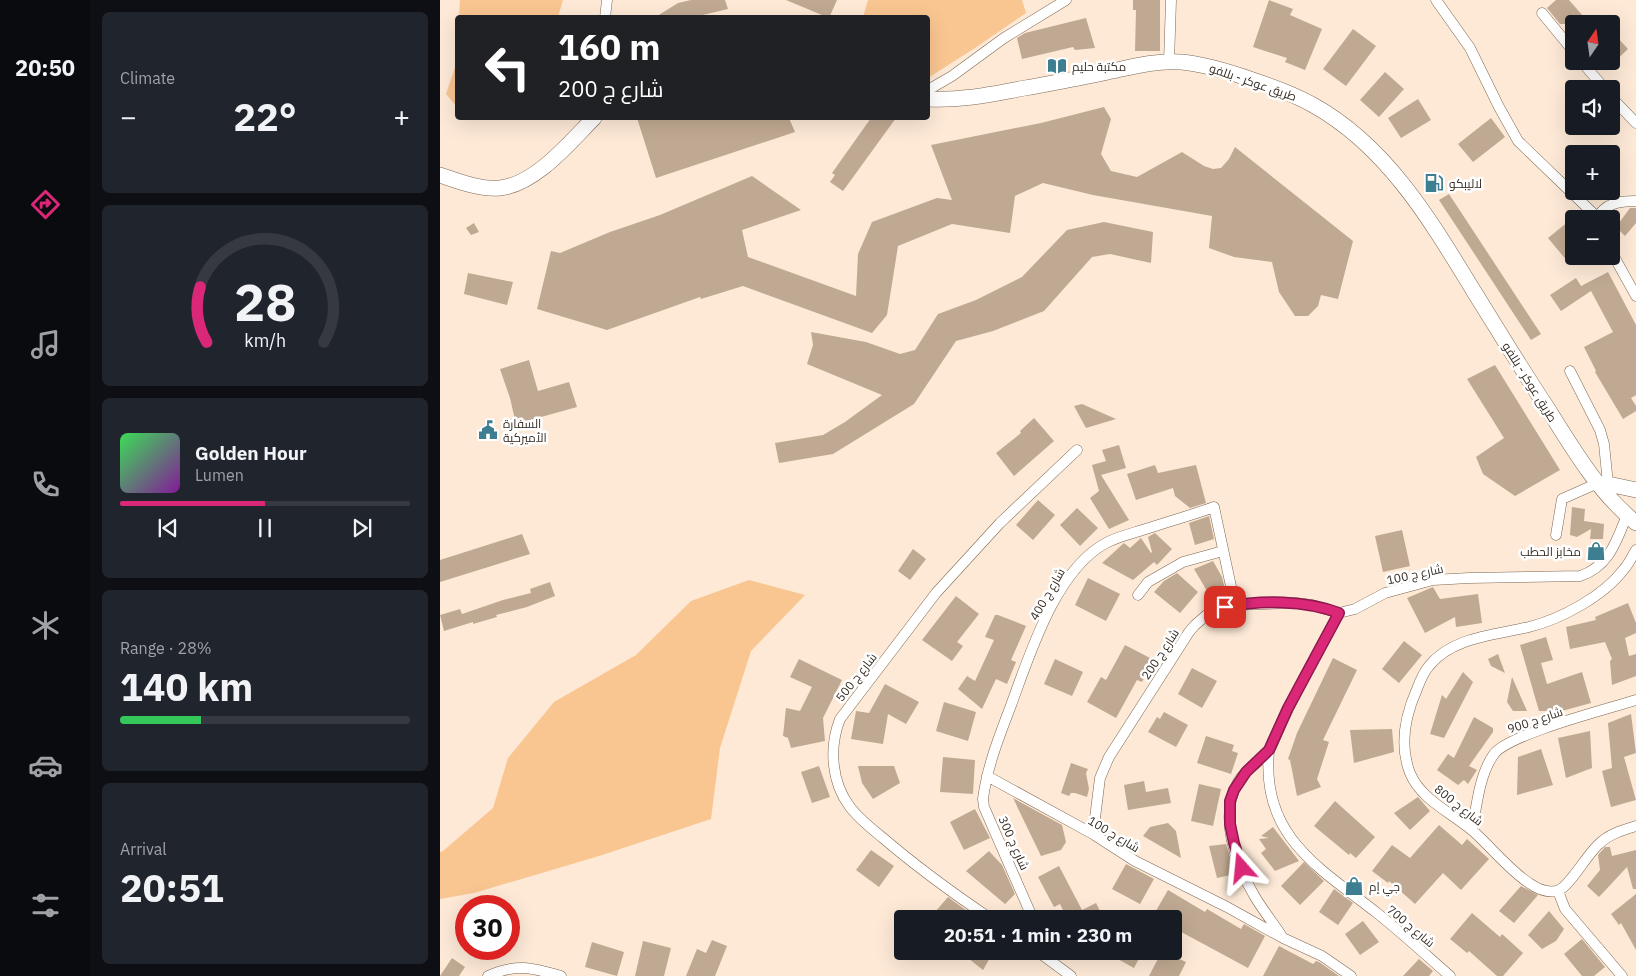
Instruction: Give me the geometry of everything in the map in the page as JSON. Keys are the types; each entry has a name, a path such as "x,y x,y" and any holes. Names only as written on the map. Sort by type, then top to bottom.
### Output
{"street":[{"path":"606,15 608,0"},
{"path":"930,89 952,76 1004,38 1066,0"},
{"path":"1169,62 1172,0"},
{"path":"1436,0 1470,48 1518,141 1589,210"},
{"path":"1542,13 1565,41"},
{"name":"طريق عوكر - بللفو","path":"930,100 982,96 1141,65 1169,62 1196,64 1214,68 1282,90 1314,105 1355,135 1404,184 1422,209 1567,439 1631,519"},
{"path":"1589,70 1597,80"},
{"path":"1620,106 1636,123"},
{"path":"440,175 486,187 499,188 511,186 544,167 584,124"},
{"path":"1603,210 1613,204 1636,201"},
{"path":"1619,265 1636,296"},
{"path":"1570,371 1600,430 1604,444 1603,483"},
{"name":"شارع ج 500","path":"979,910 896,850 862,821 849,806 836,774 833,759 834,740 840,719 936,593 1000,522 1078,450"},
{"path":"1556,535 1562,499 1603,483 1636,490"},
{"name":"شارع ج 400","path":"987,776 1045,618 1083,560 1105,544 1122,536 1214,507 1223,551"},
{"name":"شارع ج 100","path":"1339,613 1355,609 1385,593 1433,580 1580,576 1604,561 1631,519"},
{"name":"شارع ج 800","path":"1558,891 1542,890 1528,882 1472,830 1434,803 1422,791 1410,775 1403,745 1408,713 1422,676 1436,658 1447,649 1474,639 1532,626 1555,618 1582,605 1624,570 1636,550"},
{"path":"1138,595 1148,582 1183,562 1223,551 1235,605"},
{"name":"شارع ج 200","path":"1092,834 1100,778 1110,756 1195,625 1216,610 1235,605 1296,603 1327,608 1339,613"},
{"path":"1283,938 1245,878 1234,843 1229,814 1230,801 1239,780 1269,750 1288,708 1339,613"},
{"name":"شارع ج 900","path":"1472,830 1483,777 1493,755 1503,745 1539,730 1636,700"},
{"name":"شارع ج 700","path":"1269,750 1268,765 1273,805 1298,848 1308,859 1380,915 1450,976"},
{"name":"شارع ج 100","path":"987,776 1092,834 1135,861 1228,907 1283,938 1322,956 1351,976"},
{"name":"شارع ج 300","path":"987,776 983,799 984,807 1030,910"},
{"path":"1622,976 1565,909 1558,891 1566,886 1585,858 1599,843 1618,832 1636,826"},
{"path":"1051,960 1071,976"},
{"path":"488,976 507,969 533,967 561,976"}],"shaded area":[{"path":"460,0 563,0 559,15 459,15"},
{"path":"868,0 1022,0 1026,13 930,77 930,15 864,15"},
{"path":"455,67 455,105 446,94"},
{"path":"749,580 805,595 751,651 720,748 711,819 599,856 474,893 440,899 440,852 493,808 508,758 554,702 636,655 691,601"}],"building":[{"path":"691,0 725,0 728,9 703,15 659,15 678,3"},
{"path":"786,0 837,0 830,15 822,15"},
{"path":"1133,0 1160,0 1160,51 1135,51 1136,10 1133,10"},
{"path":"1269,0 1293,9 1290,15 1322,29 1305,70 1285,62 1287,58 1253,47"},
{"path":"1556,0 1569,0 1582,15 1565,15 1565,24 1560,24 1547,8"},
{"path":"1086,18 1095,48 1075,50 1073,47 1022,59 1017,38 1025,33"},
{"path":"1353,29 1376,46 1346,86 1323,69"},
{"path":"1620,40 1628,49 1620,57"},
{"path":"1385,72 1404,89 1379,117 1360,100"},
{"path":"1418,99 1431,120 1401,138 1388,118"},
{"path":"1104,107 1111,119 1101,154 1111,171 1137,177 1182,152 1204,166 1213,169 1221,168 1229,159 1235,147 1353,241 1338,299 1321,295 1318,306 1308,316 1295,316 1279,292 1272,262 1234,257 1209,248 1212,216 1093,195 1043,183 1015,196 1010,233 952,224 898,246 887,315 872,333 743,286 701,299 700,297 607,330 537,309 551,251 560,253 610,232 660,215 752,176 801,210 742,230 748,257 856,296 858,254 872,222 937,198 952,200 931,145 1041,123"},
{"path":"1491,118 1505,137 1473,162 1458,144"},
{"path":"638,120 790,120 795,132 656,178"},
{"path":"870,120 895,120 843,191 830,182 835,175 832,173"},
{"path":"1449,194 1541,334 1531,340 1439,200"},
{"path":"1630,208 1636,208 1636,223 1625,236 1620,231 1620,222"},
{"path":"1104,222 1153,232 1151,263 1110,254 1092,257 1044,311 993,331 956,341 914,404 833,454 779,463 775,443 823,435 845,422 882,395 807,364 813,345 811,332 866,342 900,354 915,350 938,314 976,300 1022,277 1067,230"},
{"path":"474,223 479,232 471,235 466,228"},
{"path":"1565,224 1565,258 1548,238"},
{"path":"1608,272 1636,325 1636,395 1631,398 1636,406 1636,411 1623,419 1595,372 1584,347 1613,332 1591,291 1561,311 1550,295 1576,278 1581,286"},
{"path":"468,273 513,282 507,305 464,294"},
{"path":"529,360 538,391 569,382 577,407 516,424 510,398 500,369"},
{"path":"1495,365 1560,470 1515,496 1483,474 1476,457 1504,438 1467,379"},
{"path":"1082,404 1116,419 1086,428 1074,406"},
{"path":"1034,418 1054,441 1014,476 996,453 1021,433 1020,431"},
{"path":"1119,445 1126,468 1101,475 1129,520 1109,529 1090,498 1099,491 1092,465 1106,461 1102,450"},
{"path":"1155,465 1158,473 1196,465 1206,503 1190,508 1175,496 1173,488 1136,500 1127,474"},
{"path":"1038,500 1055,515 1033,540 1016,525"},
{"path":"1572,507 1585,509 1584,521 1604,524 1603,539 1590,539 1591,529 1577,537 1570,535"},
{"path":"1077,508 1098,528 1080,546 1060,525"},
{"path":"1209,516 1214,539 1195,545 1189,523"},
{"path":"1402,530 1410,566 1383,572 1375,536"},
{"path":"1155,533 1172,549 1157,565 1154,562 1133,580 1102,563 1124,543 1130,548 1141,538 1151,553 1148,537"},
{"path":"522,534 530,554 440,582 440,560"},
{"path":"913,549 926,559 910,580 898,571"},
{"path":"1213,561 1222,577 1226,594 1213,601 1194,569"},
{"path":"1177,573 1198,592 1180,613 1154,592 1164,581"},
{"path":"1088,578 1120,594 1106,621 1075,605"},
{"path":"550,582 555,596 527,607 496,615 497,617 444,631 440,615 460,609 462,614 531,593 530,589"},
{"path":"1433,587 1440,599 1478,594 1482,623 1456,627 1455,617 1425,633 1407,598"},
{"path":"956,596 979,614 957,642 963,646 952,661 922,640"},
{"path":"1628,603 1636,623 1636,633 1625,638 1629,656 1636,654 1636,676 1612,685 1610,661 1612,659 1605,642 1570,649 1566,627 1596,620 1595,617"},
{"path":"995,615 1026,626 1011,660 1016,662 1007,684 996,679 982,709 958,689 967,676 975,681 994,640 985,637"},
{"path":"1546,637 1553,660 1541,663 1547,684 1582,672 1591,703 1562,711 1539,711 1520,645"},
{"path":"1404,641 1422,655 1399,683 1382,669"},
{"path":"1125,645 1154,660 1142,682 1137,680 1116,718 1087,702 1101,677 1106,680"},
{"path":"1498,654 1505,673 1491,666 1488,659"},
{"path":"1333,658 1357,670 1323,740 1329,742 1317,779 1321,787 1297,796 1290,760 1288,759 1297,733"},
{"path":"799,659 842,680 823,718 825,741 791,748 788,738 783,736 786,708 800,711 812,687 790,677"},
{"path":"1055,659 1083,672 1072,696 1044,684"},
{"path":"1192,668 1217,681 1202,708 1178,694"},
{"path":"1463,672 1473,682 1444,738 1430,734 1442,695 1446,699"},
{"path":"1512,677 1527,711 1513,711 1507,702"},
{"path":"885,684 919,702 906,724 888,714 883,744 851,739 856,711 869,713"},
{"path":"944,702 976,712 968,741 936,731"},
{"path":"1164,712 1188,725 1176,747 1148,732 1157,717 1160,719"},
{"path":"1631,714 1636,753 1624,757 1636,800 1611,807 1602,771 1612,768 1608,723"},
{"path":"1474,717 1493,728 1493,732 1469,766 1477,770 1468,784 1464,780 1458,785 1437,770 1448,754 1454,758"},
{"path":"1392,729 1394,752 1354,763 1350,730"},
{"path":"1590,731 1592,768 1566,778 1558,738"},
{"path":"1206,736 1234,745 1232,751 1238,753 1231,774 1197,763"},
{"path":"1541,749 1553,785 1517,795 1518,757"},
{"path":"943,757 975,760 973,794 940,792"},
{"path":"1071,763 1088,769 1086,773 1089,789 1087,797 1075,793 1071,793 1069,796 1061,793"},
{"path":"819,766 830,797 812,803 801,772"},
{"path":"858,766 894,766 900,783 873,799 862,783"},
{"path":"1144,781 1146,792 1168,788 1171,803 1128,810 1124,785"},
{"path":"1199,784 1221,789 1213,826 1191,821"},
{"path":"1418,797 1430,811 1410,830 1394,813"},
{"path":"1013,798 1062,825 1066,842 1061,850 1041,856"},
{"path":"1335,801 1375,837 1356,858 1350,853 1349,855 1314,826"},
{"path":"975,809 990,838 964,850 950,822"},
{"path":"1168,823 1176,831 1181,858 1143,836 1150,827"},
{"path":"1439,825 1462,845 1467,839 1489,859 1461,890 1443,873 1415,904 1389,881 1388,883 1372,871 1392,845 1410,858"},
{"path":"1273,827 1299,861 1275,871 1261,853 1266,849 1259,839 1269,838 1261,836"},
{"path":"1226,844 1235,874 1217,878 1209,846"},
{"path":"1605,847 1610,847 1612,856 1636,850 1636,889 1633,889 1627,867 1599,897 1587,886 1600,870 1598,855"},
{"path":"871,850 894,866 879,887 856,870"},
{"path":"989,851 1002,865 1015,894 1005,904 966,871"},
{"path":"1304,862 1324,881 1300,905 1281,886"},
{"path":"1126,864 1154,879 1140,904 1112,889"},
{"path":"1059,866 1082,910 1063,910 1060,904 1054,907 1038,877"},
{"path":"1521,886 1538,895 1514,923 1499,911"},
{"path":"1334,889 1353,903 1338,925 1319,912"},
{"path":"1168,890 1205,912 1207,909 1241,929 1244,924 1265,936 1248,968 1182,932 1182,910 1156,910"},
{"path":"1636,894 1636,950 1621,923 1619,925 1611,914"},
{"path":"948,897 966,910 937,910"},
{"path":"1096,903 1100,910 1082,910"},
{"path":"1549,911 1564,929 1556,941 1542,949 1528,935"},
{"path":"1472,913 1500,937 1502,934 1523,953 1503,976 1497,976 1469,951 1467,953 1450,939"},
{"path":"1363,921 1379,942 1360,955 1345,934"},
{"path":"1582,939 1605,967 1594,976 1582,976 1564,954"},
{"path":"712,940 727,946 715,976 686,976 697,949 706,953"},
{"path":"643,941 671,948 664,976 635,976"},
{"path":"592,942 624,952 617,976 585,967"},
{"path":"1279,946 1313,964 1316,961 1319,962 1339,976 1263,976"},
{"path":"452,958 465,967 459,976 440,976"},
{"path":"1419,959 1433,971 1429,976 1403,976"},
{"path":"970,960 989,960 983,970"},
{"path":"1119,960 1138,960 1134,968"},
{"path":"1157,960 1182,960 1186,962 1179,976 1149,976"}],"place":[{"name":"مكتبة حليم","path":"1057,66"},
{"name":"لاليبكو","path":"1434,183"},
{"name":"السفارة الأميركية","path":"488,430"},
{"name":"مخابز الحطب","path":"1596,551"},
{"name":"جي إم","path":"1354,886"}],"route":[{"path":"1225,607 1248,603 1296,603 1327,608 1339,613 1288,708 1269,750 1239,780 1234,790 1230,801 1230,824 1242,868"}]}
